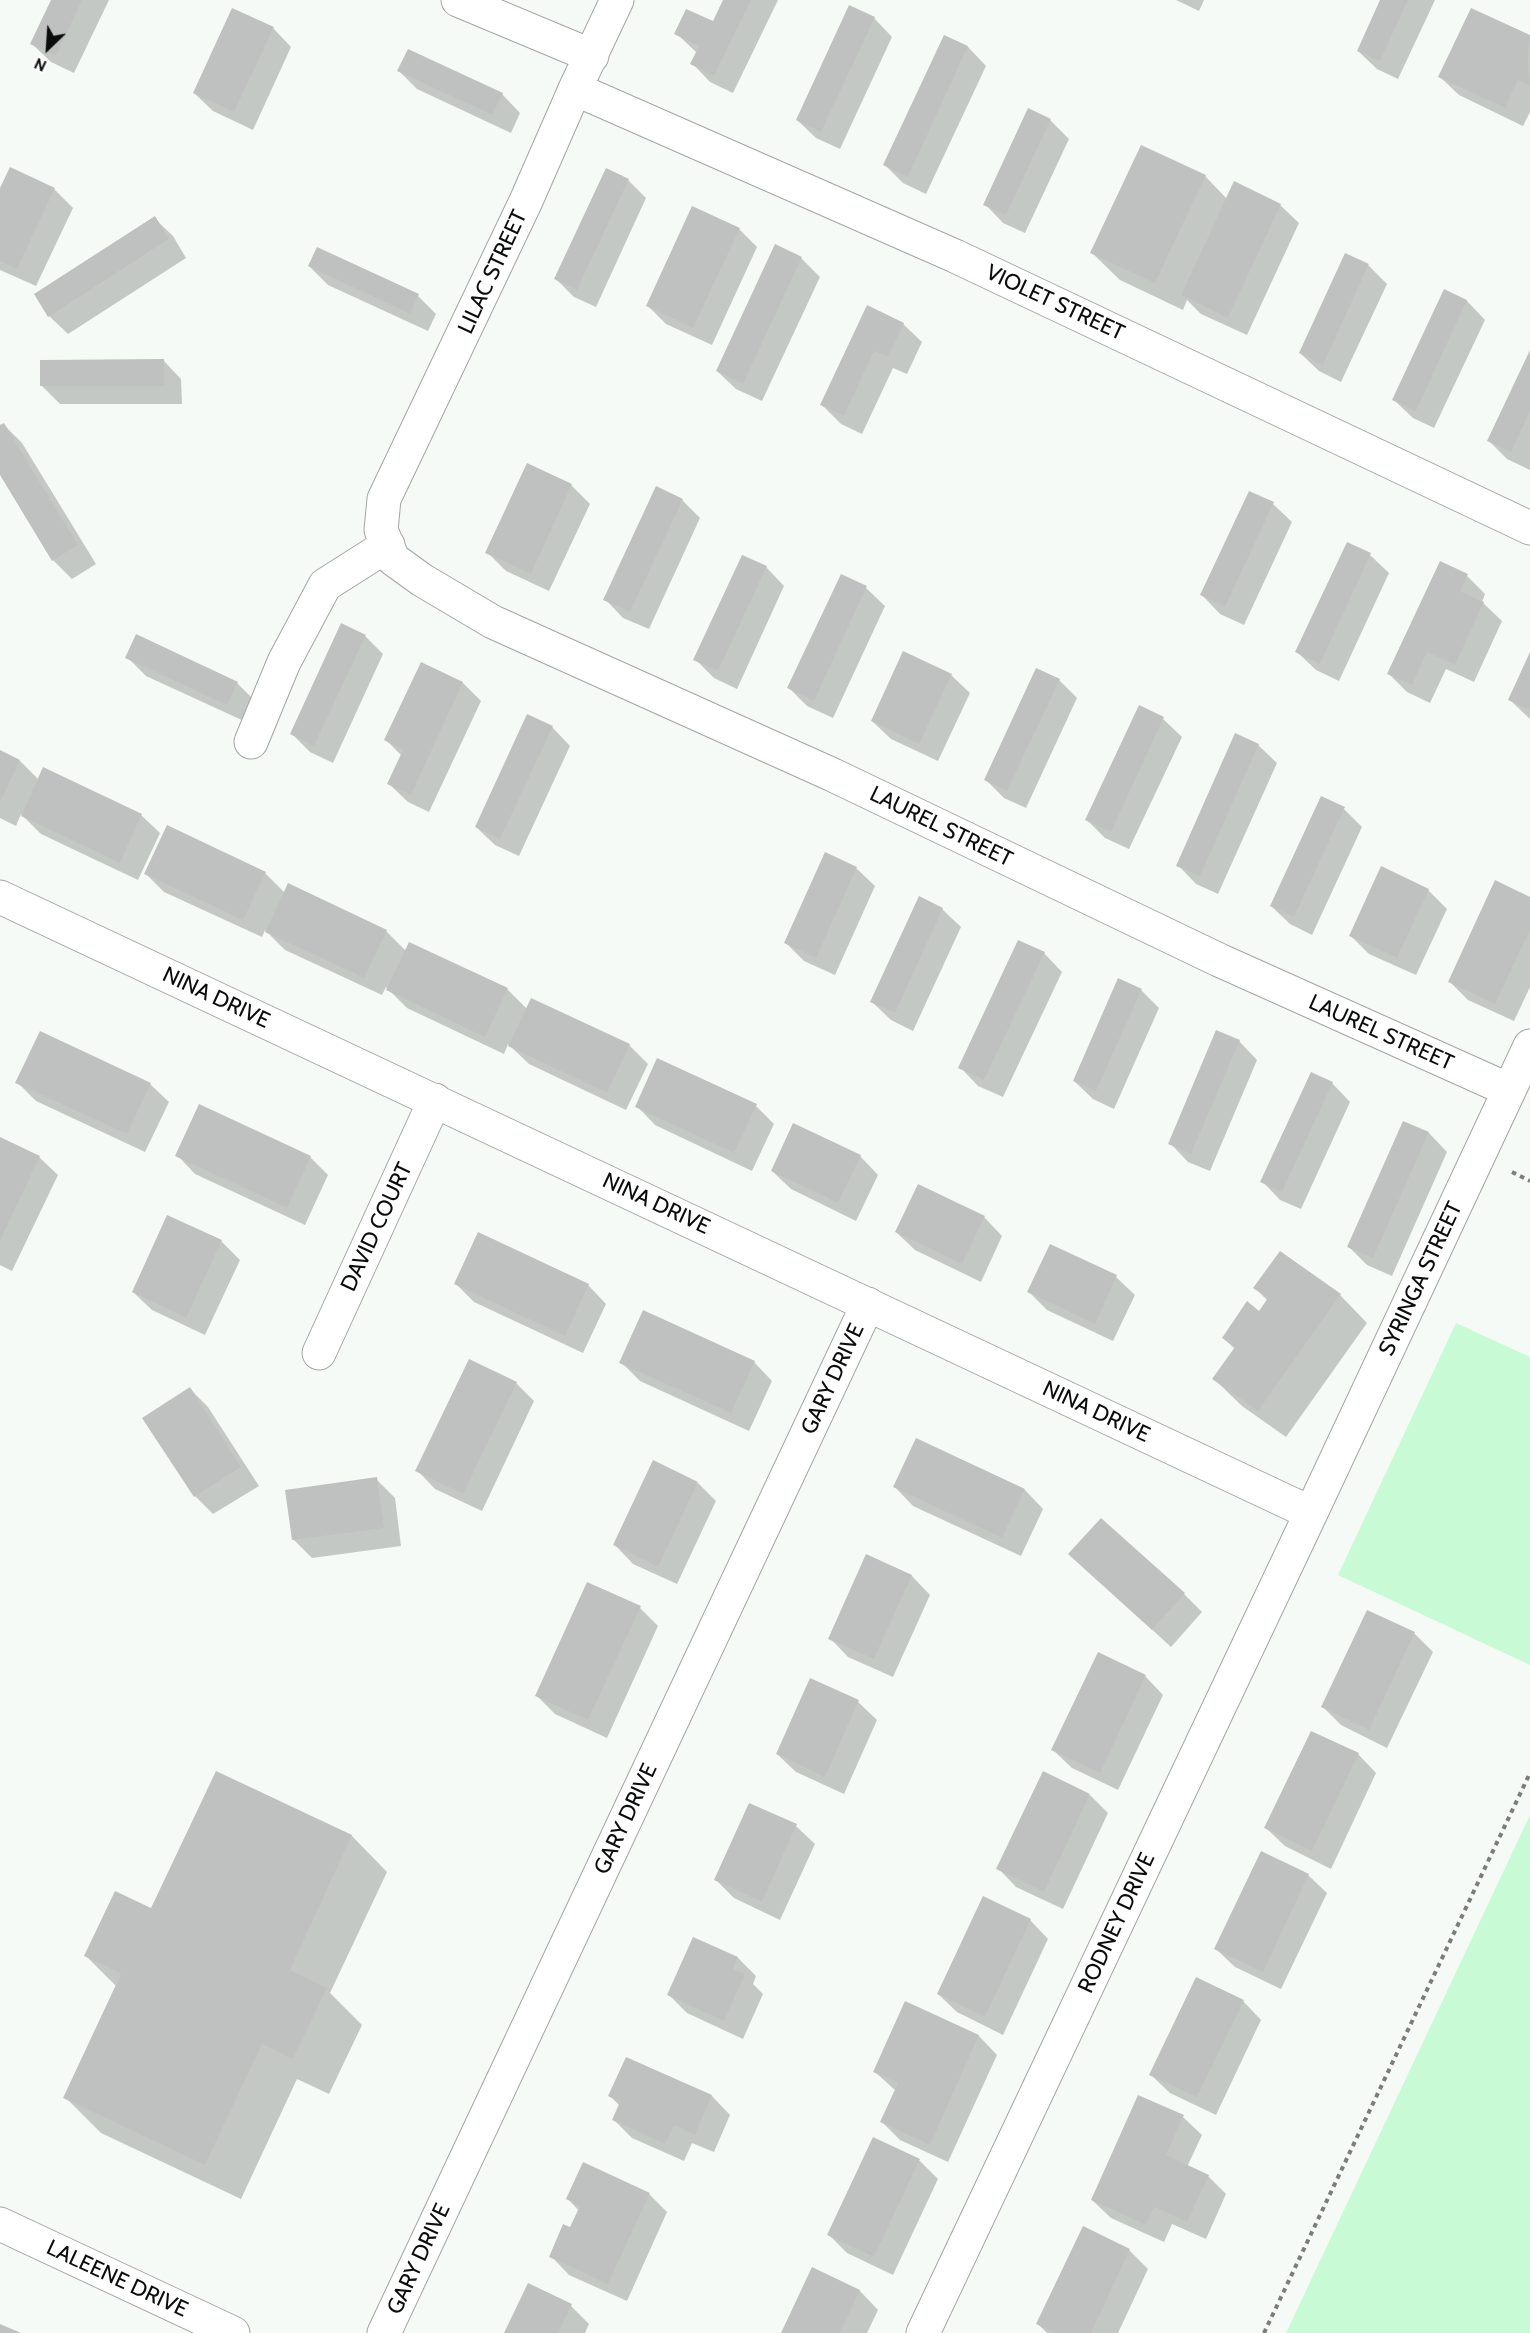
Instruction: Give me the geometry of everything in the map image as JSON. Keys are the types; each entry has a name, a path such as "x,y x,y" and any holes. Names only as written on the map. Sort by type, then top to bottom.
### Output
{"street":[{"path":"458,0 592,56"},
{"name":"LILAC STREET","path":"388,545 381,530 384,500 526,201 617,0"},
{"name":"VIOLET STREET","path":"575,89 955,256 1530,528"},
{"path":"251,742 284,662 326,585 388,545"},
{"name":"LAUREL STREET","path":"388,545 393,559 422,580 493,622 833,775 1219,960 1509,1090"},
{"name":"NINA DRIVE","path":"0,897 1311,1513"},
{"name":"SYRINGA STREET","path":"1311,1513 1530,1046"},
{"name":"DAVID COURT","path":"319,1353 435,1100"},
{"name":"GARY DRIVE","path":"384,2333 868,1304"},
{"name":"RODNEY DRIVE","path":"923,2333 1311,1513"},
{"name":"LALEENE DRIVE","path":"0,2224 233,2333"}],"path":[{"path":"1263,2333 1530,1773"}],"green space":[{"path":"1456,1323 1530,1357 1530,1665 1338,1575"},
{"path":"1530,1815 1530,2333 1286,2333"}],"building":[{"path":"51,0 82,0 56,56 30,44"},
{"path":"723,0 751,0 714,76 690,64 699,46 674,34 686,9 713,21"},
{"path":"1380,0 1408,0 1380,61 1357,51"},
{"path":"849,5 875,17 821,132 796,120"},
{"path":"232,8 274,27 234,112 193,93"},
{"path":"1471,8 1530,35 1528,59 1530,86 1518,80 1505,108 1438,77"},
{"path":"944,35 968,46 908,177 883,165"},
{"path":"408,49 503,93 492,115 397,71"},
{"path":"1028,108 1051,119 1006,215 983,205"},
{"path":"1141,145 1206,175 1155,283 1090,253"},
{"path":"10,167 55,188 17,269 0,261 0,188"},
{"path":"606,168 629,179 577,290 554,279"},
{"path":"1234,181 1281,204 1228,318 1181,295"},
{"path":"692,206 740,228 693,328 646,306"},
{"path":"155,216 169,239 48,317 34,294"},
{"path":"775,244 802,257 743,384 716,371"},
{"path":"317,247 419,294 410,314 308,266"},
{"path":"1345,253 1369,264 1323,365 1299,353"},
{"path":"1444,289 1467,300 1416,411 1392,400"},
{"path":"867,305 904,323 888,357 874,351 844,416 820,405"},
{"path":"1530,350 1530,411 1511,452 1487,441"},
{"path":"164,359 164,386 40,386 40,360"},
{"path":"4,423 78,545 52,561 0,475 0,425"},
{"path":"527,463 572,484 531,574 485,553"},
{"path":"656,486 683,499 630,612 603,600"},
{"path":"1249,491 1274,502 1225,607 1200,595"},
{"path":"1347,542 1371,553 1320,664 1295,652"},
{"path":"742,555 767,566 718,671 693,660"},
{"path":"1440,561 1468,574 1460,591 1484,602 1455,665 1427,652 1412,685 1387,674"},
{"path":"841,574 867,586 814,701 787,688"},
{"path":"341,623 366,635 314,746 290,734"},
{"path":"136,634 238,682 227,705 125,658"},
{"path":"903,651 952,674 919,744 871,721"},
{"path":"1530,652 1530,710 1508,700"},
{"path":"421,662 463,682 411,795 387,784 403,750 384,740"},
{"path":"1036,668 1060,679 1007,791 984,780"},
{"path":"1139,705 1164,717 1111,832 1085,820"},
{"path":"527,714 553,726 500,839 475,827"},
{"path":"1235,733 1259,744 1200,876 1176,866"},
{"path":"0,750 20,760 0,802"},
{"path":"43,767 142,814 120,863 21,816"},
{"path":"1321,796 1345,807 1294,917 1270,906"},
{"path":"167,825 266,872 243,920 144,874"},
{"path":"825,852 857,867 816,958 784,943"},
{"path":"1381,866 1429,889 1397,958 1349,936"},
{"path":"1495,880 1530,897 1530,930 1495,1004 1448,982"},
{"path":"288,883 387,930 364,978 265,932"},
{"path":"919,896 943,908 895,1013 870,1002"},
{"path":"1018,940 1045,952 984,1080 958,1068"},
{"path":"409,942 508,988 485,1037 386,990"},
{"path":"1118,978 1142,989 1096,1091 1073,1081"},
{"path":"531,998 630,1044 607,1093 508,1046"},
{"path":"1216,1030 1240,1040 1191,1154 1168,1144"},
{"path":"40,1031 151,1083 127,1134 15,1083"},
{"path":"657,1058 757,1104 734,1153 635,1107"},
{"path":"1311,1072 1333,1082 1282,1192 1260,1182"},
{"path":"199,1104 311,1156 287,1208 175,1156"},
{"path":"1403,1121 1429,1132 1373,1258 1347,1247"},
{"path":"793,1123 861,1155 838,1203 771,1171"},
{"path":"0,1137 40,1156 0,1241"},
{"path":"918,1184 985,1216 962,1264 895,1232"},
{"path":"167,1215 222,1240 186,1318 132,1292"},
{"path":"478,1232 589,1284 565,1336 454,1284"},
{"path":"1050,1244 1117,1275 1095,1324 1027,1292"},
{"path":"1280,1251 1341,1294 1258,1411 1212,1379 1235,1347 1222,1338 1247,1301 1259,1311 1268,1298 1253,1288"},
{"path":"643,1310 755,1361 731,1413 619,1363"},
{"path":"469,1359 517,1382 463,1494 415,1471"},
{"path":"190,1387 241,1467 194,1497 142,1418"},
{"path":"916,1438 1025,1489 1002,1538 893,1487"},
{"path":"653,1460 698,1482 658,1567 613,1545"},
{"path":"377,1477 384,1528 292,1540 285,1490"},
{"path":"1101,1518 1185,1593 1152,1630 1068,1554"},
{"path":"866,1554 912,1575 874,1659 828,1639"},
{"path":"587,1582 641,1606 588,1720 535,1696"},
{"path":"1367,1610 1415,1632 1369,1730 1321,1707"},
{"path":"1098,1652 1146,1675 1100,1773 1051,1750"},
{"path":"810,1678 859,1700 825,1777 776,1754"},
{"path":"1311,1731 1359,1753 1312,1851 1264,1828"},
{"path":"216,1771 352,1835 290,1970 327,1988 293,2059 262,2044 205,2165 63,2098 121,1974 84,1956 115,1891 151,1908"},
{"path":"1043,1771 1090,1794 1044,1892 996,1869"},
{"path":"749,1803 797,1824 762,1902 714,1880"},
{"path":"1261,1851 1309,1874 1263,1972 1214,1949"},
{"path":"983,1896 1031,1919 985,2017 937,1994"},
{"path":"693,1937 738,1957 733,1969 745,1974 724,2021 667,1995"},
{"path":"1196,1977 1244,2000 1197,2097 1149,2075"},
{"path":"905,2001 979,2035 930,2145 880,2122 898,2083 873,2072"},
{"path":"626,2057 712,2095 695,2135 674,2125 665,2144 612,2120 620,2102 608,2096"},
{"path":"1138,2095 1184,2115 1166,2155 1209,2175 1187,2222 1154,2207 1146,2225 1091,2200"},
{"path":"873,2137 920,2159 874,2257 827,2235"},
{"path":"583,2162 650,2193 608,2284 549,2257 563,2224 570,2227 580,2206 566,2199"},
{"path":"1083,2226 1130,2249 1091,2333 1054,2333 1036,2324"},
{"path":"812,2267 860,2290 840,2333 781,2333"},
{"path":"528,2283 572,2304 558,2333 504,2333"},
{"path":"0,2324 21,2333 0,2333"}]}
